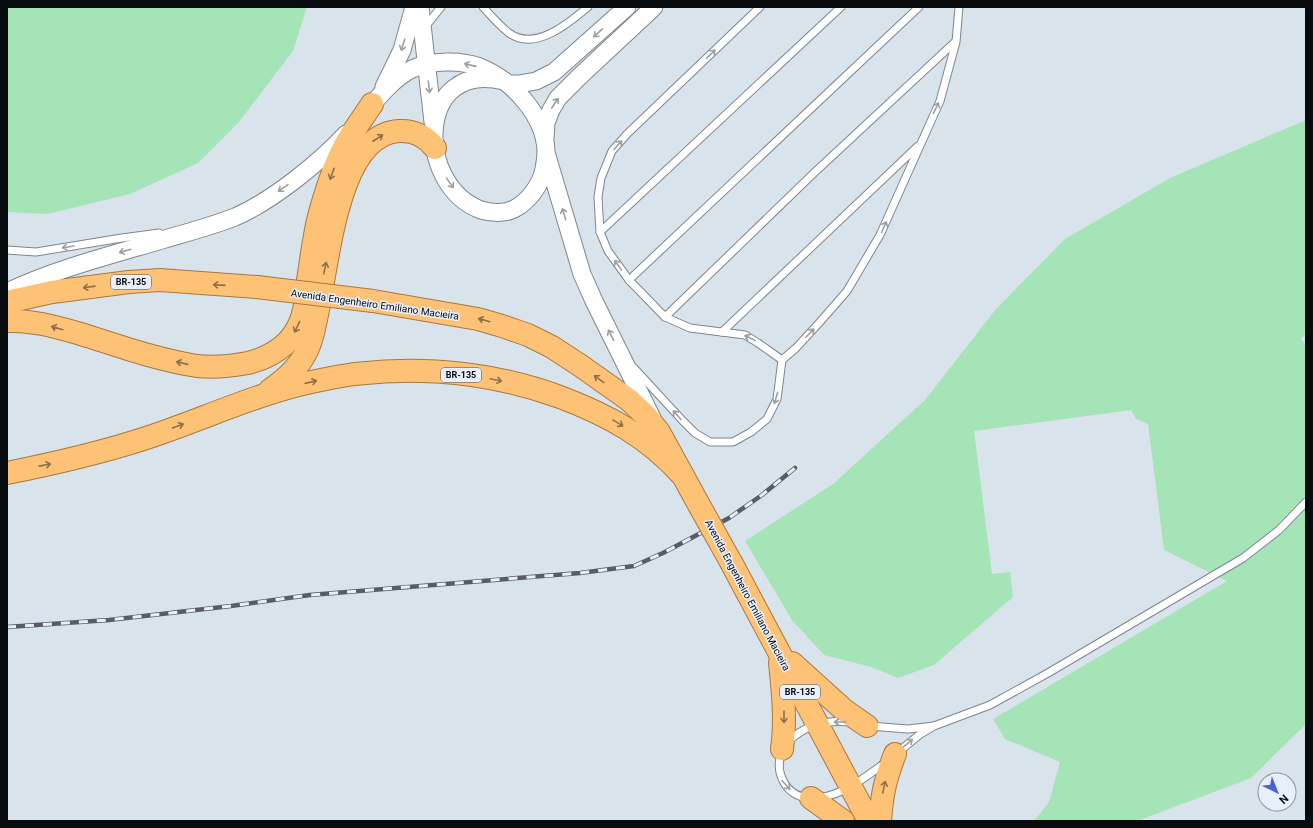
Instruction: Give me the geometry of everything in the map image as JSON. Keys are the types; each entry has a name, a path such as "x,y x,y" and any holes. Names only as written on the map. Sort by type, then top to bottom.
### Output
{"highway":[{"path":"7,321 23,321 52,326 161,358 205,367 218,368 239,365 270,356 287,342 299,325 304,311 316,232 326,190 344,146 372,104"},
{"path":"260,396 285,379 293,371 300,362 310,342 337,211 344,188 360,155 365,148 378,138 390,132 405,130 416,133 428,139 434,138"},
{"name":"Avenida Engenheiro Emiliano Macieira","path":"7,302 52,292 129,282 160,280 258,288 373,301 478,319 528,335 552,347 582,366 628,400 646,416 659,432 732,564 869,821"},
{"name":"Avenida Engenheiro Emiliano Macieira","path":"7,473 56,463 115,448 141,440 260,396 310,382 352,374 428,370 489,378 536,388 579,404 614,420 669,460 683,476"},
{"path":"778,650 844,710 867,726"},
{"path":"778,650 784,697 784,733 782,748"},
{"path":"880,821 886,778 895,754"},
{"path":"811,798 843,821"}],"street":[{"path":"372,104 385,86 396,64 402,50 414,7"},
{"path":"420,7 434,138 441,169 448,182 466,202 485,211 499,213 512,210 528,198 534,191 543,172 546,123 558,98 654,7"},
{"path":"434,138 440,107 452,90 460,84 479,78 491,78 506,83 519,84 536,81 554,72 627,7"},
{"path":"7,292 61,270 203,228 257,206 300,176 345,135 372,104 397,79 413,69 426,65 459,62 470,64 492,73 506,83 533,111 538,122 582,274 659,432"}],"lane":[{"path":"423,29 440,7"},
{"path":"483,7 510,34 521,39 535,39 560,28 588,7"},
{"path":"760,7 612,151 602,178 598,197 600,232 608,251 629,280 665,317 690,328 744,336 758,343 782,360"},
{"path":"600,232 841,7"},
{"path":"629,280 918,7"},
{"path":"622,355 694,433 710,442 733,442 751,432 767,419 777,399 782,360 796,348 847,291 880,235 940,101 956,42 959,7"},
{"path":"665,317 821,167 956,42"},
{"path":"722,332 921,144"},
{"path":"7,250 36,252 122,238 203,228"},
{"path":"934,726 908,729 867,726 841,721 807,728 796,734 782,748 779,759 781,779 796,794 804,798 827,797 851,787 895,754 909,741 934,726 990,705 1048,673 1242,558 1279,530 1306,502"}],"green space":[{"path":"7,7 307,7 293,51 238,123 198,163 130,194 47,214 7,212"},
{"path":"1306,120 1306,333 1301,339 1306,344 1306,724 1251,778 1137,821 1034,821 1049,802 1060,762 1005,739 993,719 1227,581 1164,550 1148,424 1136,419 1131,410 974,431 992,574 1010,572 1013,597 934,665 898,678 871,667 824,655 792,620 745,541 833,484 925,400 996,309 1065,239 1170,178"}],"railway":[{"path":"7,627 109,620 310,595 580,573 634,566 663,553 729,518 762,495 795,468"}]}
